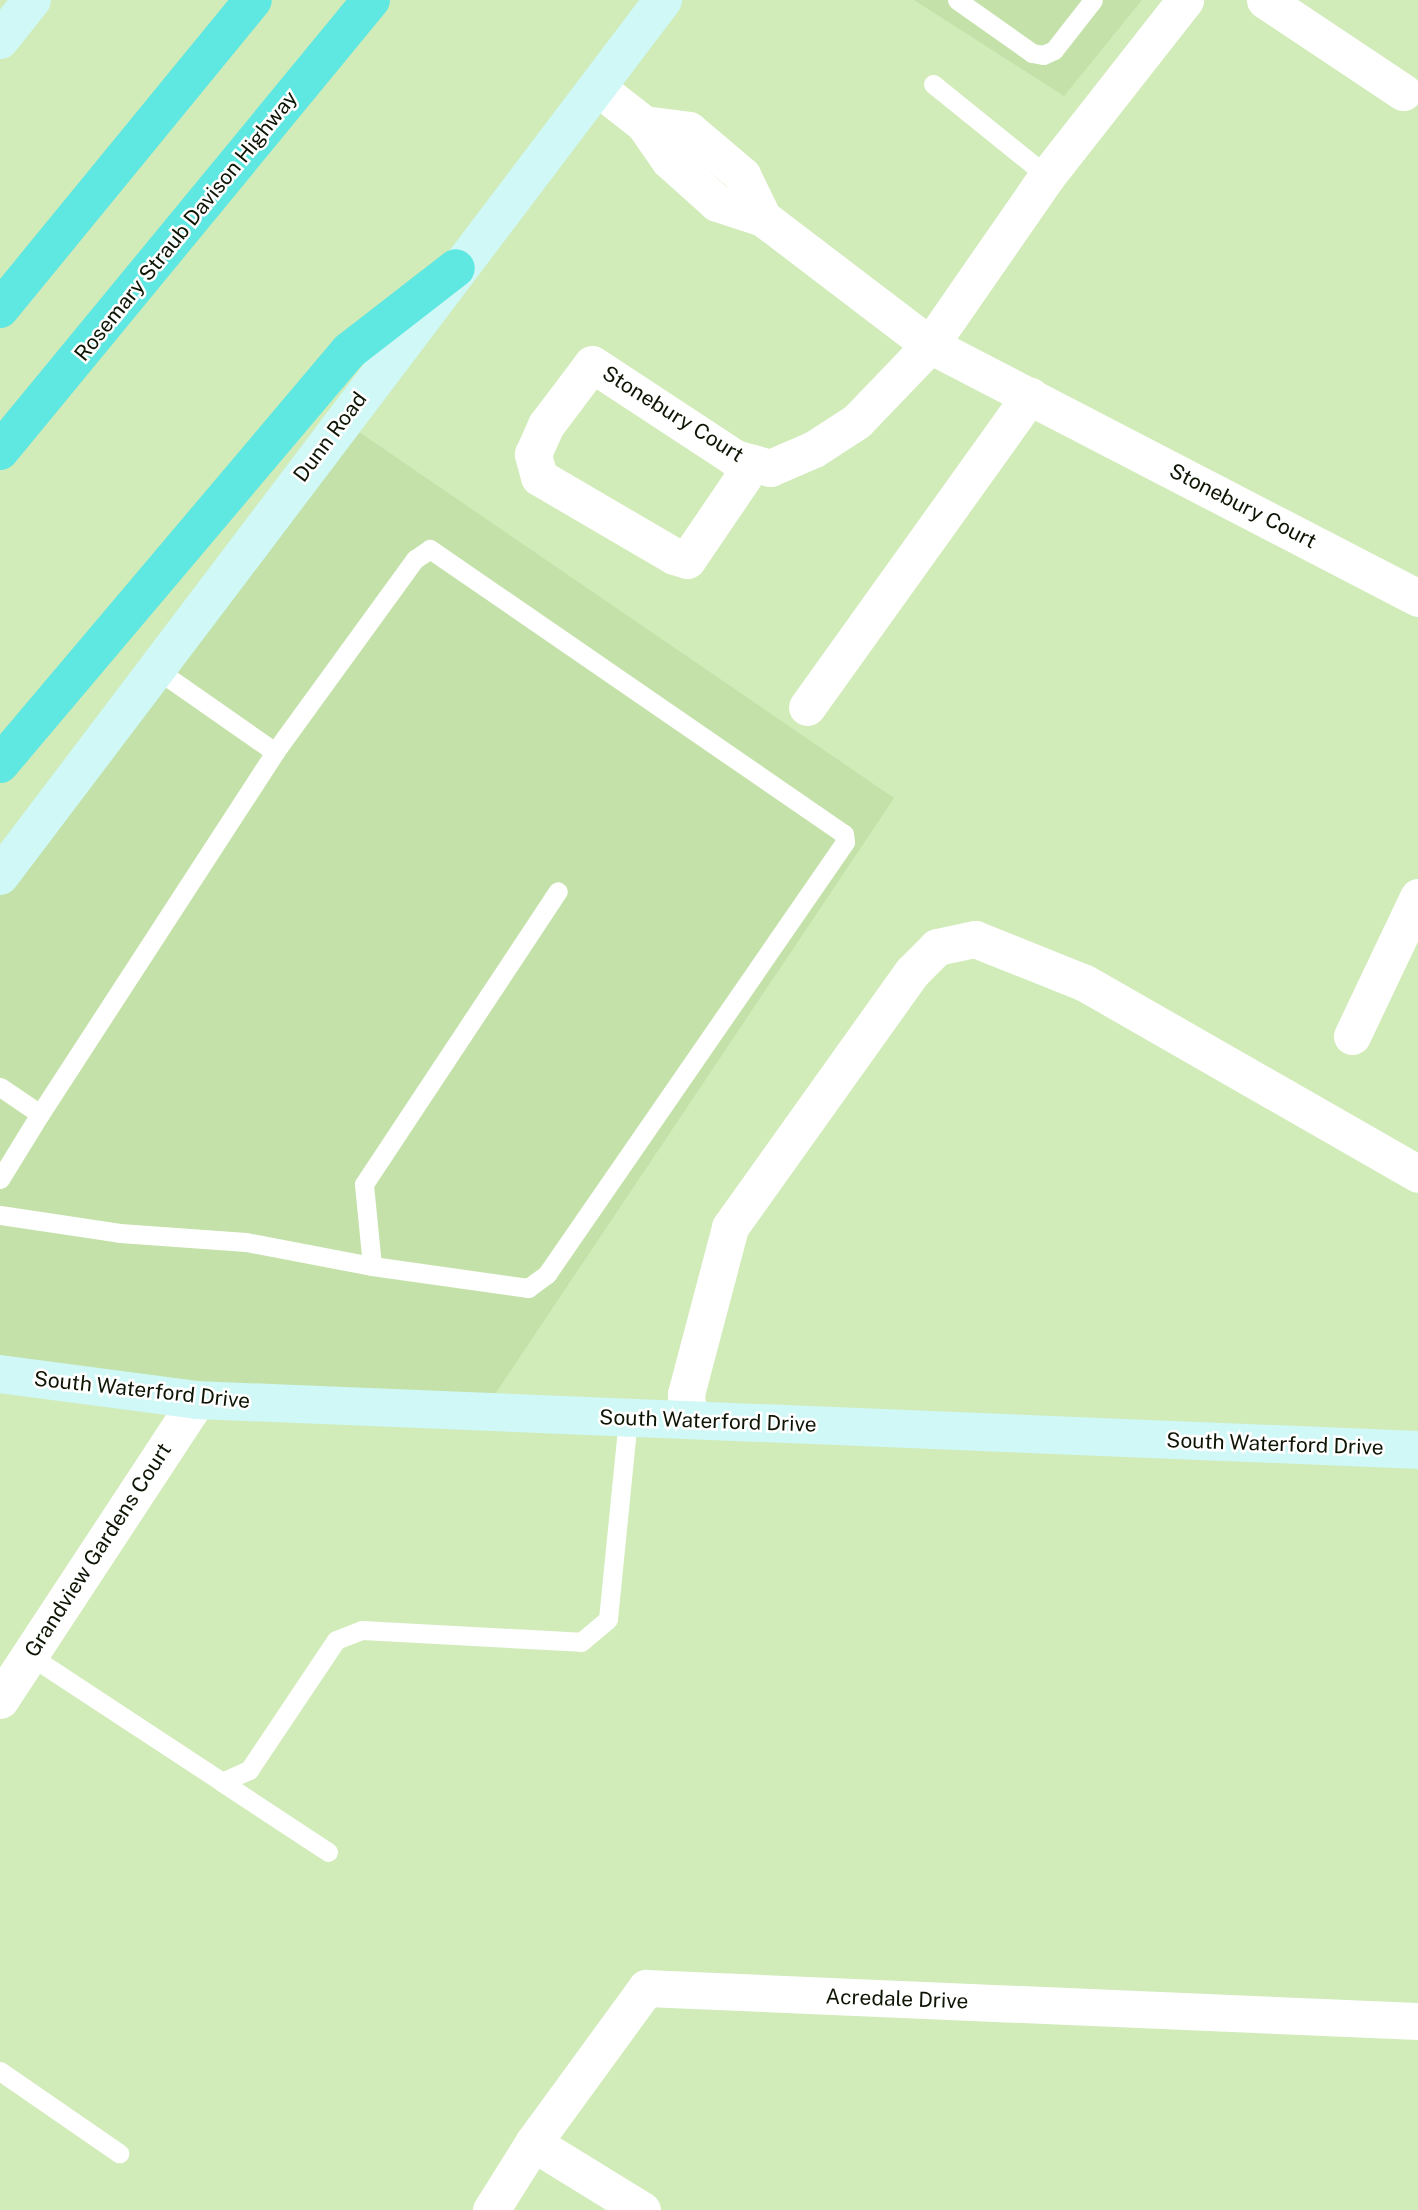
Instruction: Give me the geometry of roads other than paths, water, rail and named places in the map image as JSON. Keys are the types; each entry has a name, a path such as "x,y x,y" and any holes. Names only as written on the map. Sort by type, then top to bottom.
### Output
{"highway":[{"path":"0,309 253,0"},
{"name":"Rosemary Straub Davison Highway","path":"0,451 371,0"},
{"path":"0,764 349,352 456,268"}],"street":[{"path":"0,40 32,0"},
{"name":"Dunn Road","path":"0,876 456,268 598,88 663,0"},
{"name":"Stonebury Court","path":"753,463 700,547 687,559 674,556 539,477 533,454 546,425 592,364 735,457 770,468 814,449 858,421 930,345 1047,176 1185,0"},
{"path":"1265,0 1403,92"},
{"name":"Stonebury Court","path":"598,88 644,124 669,160 718,203 764,218 930,345 1418,598"},
{"path":"807,706 1030,396"},
{"path":"1352,1036 1418,897"},
{"path":"689,1420 686,1394 730,1227 912,972 937,947 975,940 1086,983 1418,1174"},
{"name":"South Waterford Drive","path":"0,1374 197,1400 1418,1450"},
{"name":"Grandview Gardens Court","path":"0,1700 197,1400"},
{"name":"Acredale Drive","path":"491,2210 533,2143 646,1988 1418,2021"},
{"path":"533,2143 642,2210"}],"lane":[{"path":"957,0 1032,53 1043,55 1054,50 1093,0"},
{"path":"933,84 1047,176"},
{"path":"0,1179 275,752 415,559 430,549 844,834 845,842 543,1279 528,1288 372,1266 246,1242 120,1233 0,1215"},
{"path":"156,669 275,752"},
{"path":"372,1266 364,1184 558,891"},
{"path":"0,1087 40,1114"},
{"path":"222,1782 250,1770 336,1640 362,1630 581,1642 608,1619 628,1418"},
{"path":"29,1655 328,1852"},
{"path":"0,2071 119,2153"}]}
